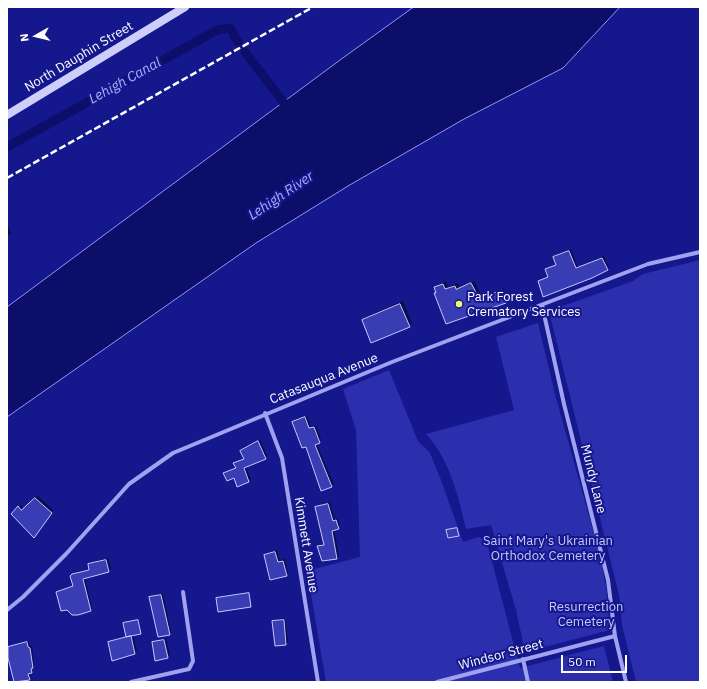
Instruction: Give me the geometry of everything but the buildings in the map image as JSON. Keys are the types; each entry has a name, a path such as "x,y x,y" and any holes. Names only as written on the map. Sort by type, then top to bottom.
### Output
{"street":[{"name":"North Dauphin Street","path":"7,115 185,7"},
{"name":"Catasauqua Avenue","path":"7,610 44,575 129,484 141,474 173,453 265,413 392,362 648,264 700,252"},
{"name":"Mundy Lane","path":"542,305 562,397 608,580 616,636 626,682"},
{"name":"Kimmett Avenue","path":"265,413 282,458 318,682"},
{"path":"132,682 189,669 193,660 183,592"},
{"name":"Windsor Street","path":"438,682 616,636"},
{"path":"523,660 528,682"}],"green space":[{"path":"700,260 700,682 636,682 622,625 619,595 549,311 633,281 643,274"},
{"path":"538,323 556,398 600,555 606,587 610,630 525,652 516,610 491,525 466,529 456,491 447,467 434,444 426,434 514,410 496,337"},
{"path":"389,370 418,441 430,453 463,542 478,537 486,539 520,668 604,646 613,682 326,682 307,571 360,557 356,430 343,389"}],"water":[{"name":"Lehigh River","path":"414,7 620,7 563,68 464,119 348,186 256,243 7,417 7,307 340,60"}],"waterway":[{"name":"Lehigh Canal","path":"7,147 217,30 230,28 238,42"},
{"name":"Lehigh Canal","path":"245,52 290,111"}],"railway":[{"path":"7,178 313,7"}],"place":[{"name":"Park Forest Crematory Services","path":"459,304"}],"park label":[{"name":"Saint Mary's Ukrainian Orthodox Cemetery","path":"548,548"},
{"name":"Resurrection Cemetery","path":"586,614"}]}
